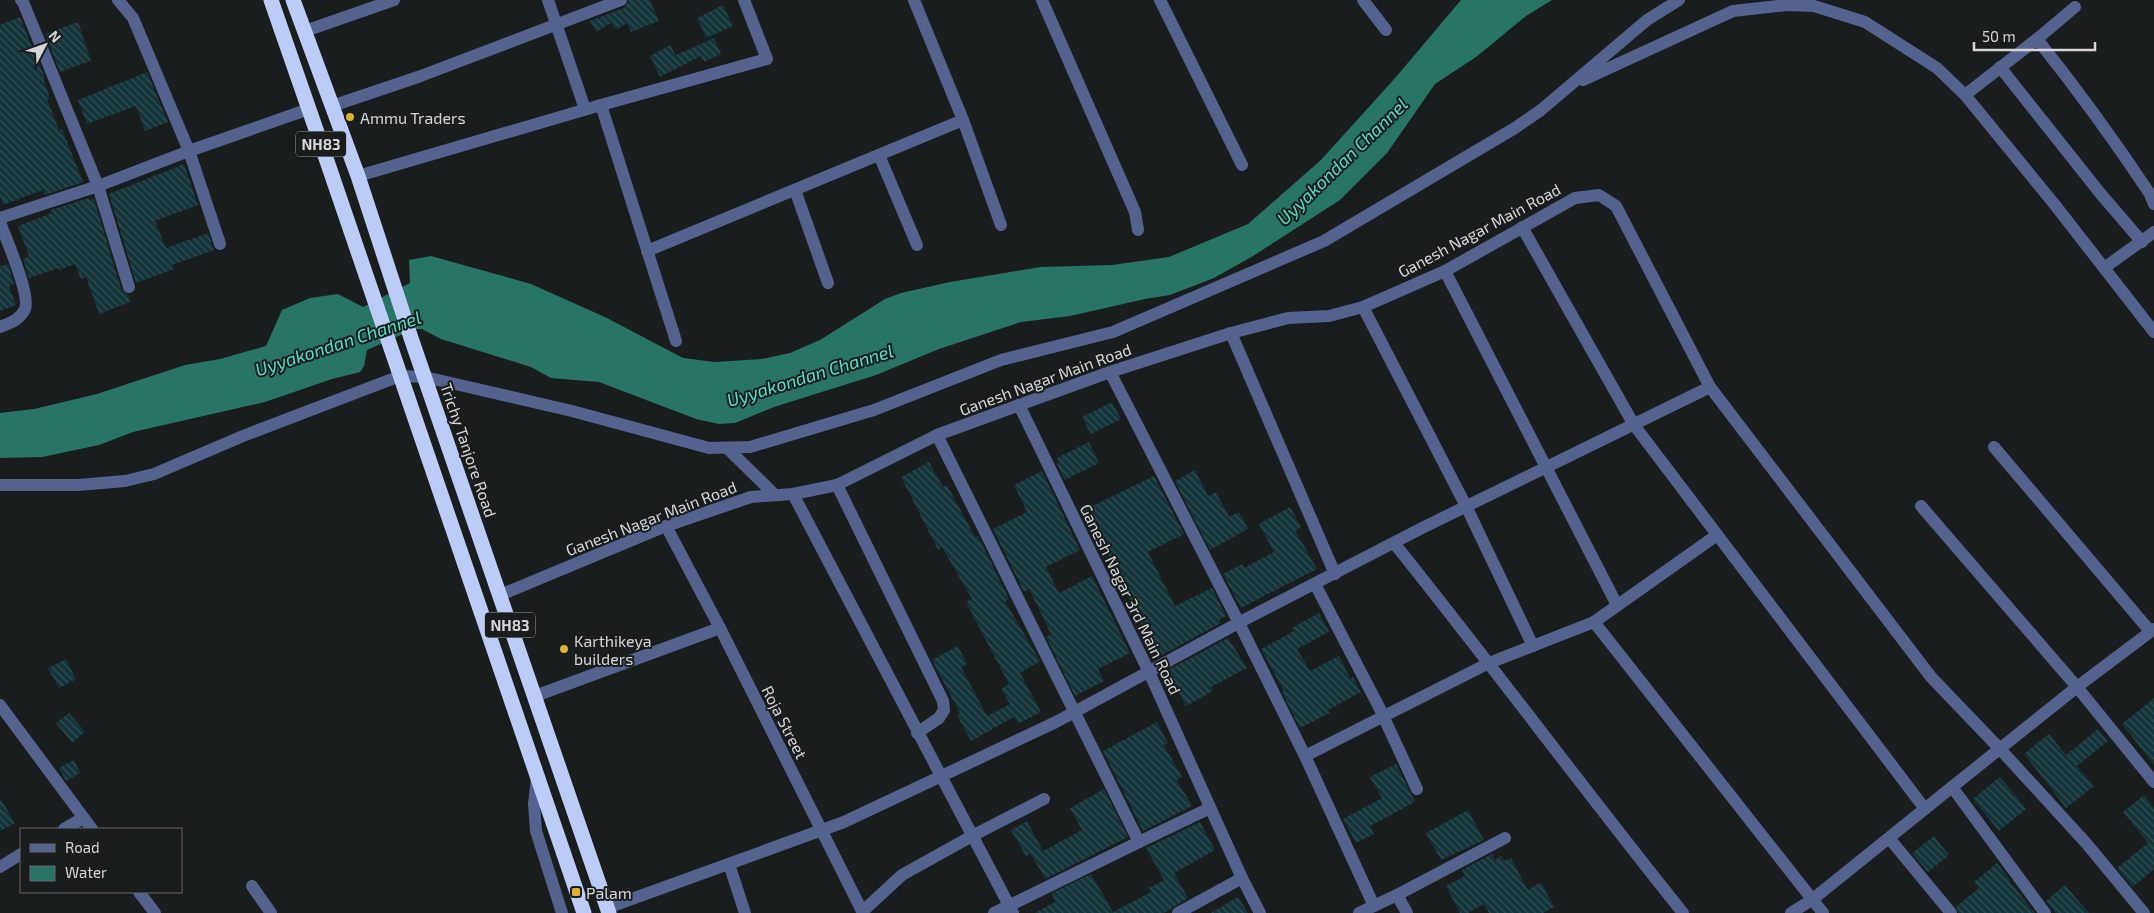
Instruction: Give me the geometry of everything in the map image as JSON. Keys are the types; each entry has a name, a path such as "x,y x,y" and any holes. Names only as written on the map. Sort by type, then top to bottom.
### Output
{"highway":[{"name":"NH83","path":"270,0 584,913"},
{"name":"Trichy Tanjore Road","path":"293,0 358,176 411,338 608,910"}],"street":[{"path":"21,0 98,186 129,286"},
{"path":"118,0 133,18 189,150 220,244"},
{"path":"305,32 394,0"},
{"path":"548,0 585,109"},
{"path":"332,106 418,77 621,0"},
{"path":"358,176 585,109 767,59 744,0"},
{"path":"914,0 963,120 1001,225"},
{"path":"1042,0 1135,212 1138,230"},
{"path":"1160,0 1242,165"},
{"path":"1363,0 1386,30"},
{"path":"0,484 78,485 125,481 154,474 243,436 400,376 425,377 572,411 709,448 750,447 874,410 1001,360 1113,332 1324,241 1541,110 1647,20 1679,0"},
{"path":"1567,87 1733,10 1787,5 1814,6 1865,22 1937,68 1965,95 2055,205 2154,332"},
{"path":"1965,95 2075,7"},
{"path":"2037,39 2075,87 2113,140 2150,194 2154,204"},
{"path":"2000,67 2100,194 2142,242"},
{"path":"601,105 676,341"},
{"path":"0,327 17,320 26,308 26,293 0,220 98,186 189,150 309,109"},
{"path":"647,251 963,120"},
{"path":"879,156 917,245"},
{"path":"795,190 828,283"},
{"name":"Ganesh Nagar Main Road","path":"500,595 666,526 751,497 793,494 837,484 937,435 1110,372 1231,333 1288,318 1329,316 1363,307 1445,271 1576,198 1599,195 1616,206 1710,387"},
{"path":"1522,227 1634,425 1925,809"},
{"path":"2104,268 2154,232"},
{"path":"1445,271 1618,606"},
{"path":"1363,307 1466,506 1533,646"},
{"path":"1231,333 1335,574"},
{"path":"1110,372 1305,756 1374,906"},
{"path":"608,910 844,822 940,777 1075,712 1239,623 1466,506 1710,387 1931,677 2000,749 2086,844 2144,913"},
{"name":"Ganesh Nagar 3rd Main Road","path":"1019,404 1149,672 1242,878 1260,913"},
{"path":"937,435 1140,842"},
{"path":"1791,913 1813,899 2077,687 2152,630 1994,447"},
{"path":"726,448 775,495"},
{"path":"837,484 943,702 944,710 939,718 917,733"},
{"path":"793,494 1011,909"},
{"path":"1921,506 2077,687 2154,782"},
{"name":"Roja Street","path":"666,526 720,628 862,912"},
{"path":"1305,756 1489,663 1594,622 1717,535"},
{"path":"1394,543 1683,913"},
{"path":"1315,584 1384,717 1417,789"},
{"path":"1594,622 1823,913"},
{"path":"534,696 720,628"},
{"path":"0,705 91,828"},
{"path":"537,776 534,804 536,830 562,913"},
{"path":"1952,787 2045,913"},
{"path":"862,912 902,875 972,836 1044,800"},
{"path":"994,913 1011,909 1210,808"},
{"path":"66,828 83,818"},
{"path":"1360,913 1505,838"},
{"path":"1889,838 1950,913"},
{"path":"0,867 20,855"},
{"path":"729,864 744,913"},
{"path":"1178,913 1242,878"},
{"path":"252,886 271,913"},
{"path":"140,893 155,913"},
{"path":"1397,895 1407,913"}],"water":[{"name":"Uyyakondan Channel","path":"1461,0 1552,0 1526,16 1476,57 1435,84 1387,153 1340,200 1253,256 1214,278 1170,295 1070,316 1021,322 939,349 876,375 774,407 735,423 719,424 696,419 599,382 551,378 531,367 441,339 422,329 414,329 367,350 364,366 360,372 332,379 265,402 133,432 99,445 42,457 0,458 0,413 34,409 97,394 185,365 220,359 266,346 282,310 310,298 338,294 363,307 410,283 409,260 431,256 531,284 607,318 683,358 715,362 762,359 790,353 820,340 885,299 901,293 950,282 1041,267 1112,265 1169,257 1248,224 1321,160 1396,77"}],"building":[{"path":"629,0 650,0 659,21 631,32 627,23 616,30 611,23 596,32 590,21 624,8"},
{"path":"723,5 733,26 706,38 697,18"},
{"path":"20,17 45,78 43,78 50,98 47,99 59,130 62,129 83,182 45,195 43,190 3,205 0,196 0,25"},
{"path":"78,22 91,61 60,72 45,34"},
{"path":"714,38 721,54 704,62 701,56 660,77 650,56 670,45 676,55"},
{"path":"147,72 168,122 145,131 136,106 87,124 78,100"},
{"path":"184,164 198,205 155,221 166,248 208,233 214,250 172,265 174,269 136,283 109,194"},
{"path":"89,198 89,200 94,199 121,289 128,295 130,302 99,314 86,277 81,279 75,264 29,278 23,259 29,256 18,226 52,213 51,210"},
{"path":"0,264 2,266 8,264 14,284 9,286 16,305 0,311"},
{"path":"1112,402 1121,419 1091,434 1082,417"},
{"path":"1089,442 1099,463 1065,480 1057,464 1059,462 1057,458"},
{"path":"929,462 943,487 947,485 975,537 978,536 1009,599 1006,603 1040,661 1020,673 1041,712 1018,724 1014,717 971,741 957,715 960,713 932,660 958,646 967,664 961,667 987,716 1010,704 1001,689 1009,684 966,602 972,599 942,547 938,550 901,477"},
{"path":"1195,470 1208,496 1216,492 1229,517 1239,512 1248,529 1210,550 1175,481"},
{"path":"1042,471 1080,550 1046,567 1059,593 1092,576 1130,653 1098,669 1104,681 1075,696 1046,637 1051,634 1029,589 1024,592 993,529 1027,512 1014,485"},
{"path":"1154,476 1184,534 1148,552 1175,606 1212,588 1226,616 1219,620 1221,623 1160,656 1156,649 1154,651 1101,540 1095,543 1080,512"},
{"path":"1290,507 1301,527 1295,530 1317,569 1241,608 1223,574 1242,564 1244,568 1274,552 1259,524"},
{"path":"1319,613 1329,632 1297,649 1310,671 1339,656 1350,678 1353,677 1361,692 1328,710 1330,713 1300,728 1282,692 1284,691 1261,649 1294,631 1292,628"},
{"path":"1228,638 1247,668 1211,687 1213,691 1186,706 1168,670"},
{"path":"66,659 76,679 59,688 48,668"},
{"path":"2154,698 2154,765 2122,724"},
{"path":"69,713 85,732 72,743 56,723"},
{"path":"1157,722 1168,743 1164,745 1182,777 1177,780 1192,806 1143,831 1103,751"},
{"path":"2098,729 2108,741 2077,766 2094,786 2066,808 2024,754 2049,734 2066,755"},
{"path":"74,760 80,773 66,781 59,768"},
{"path":"1396,764 1415,802 1370,826 1374,834 1356,843 1343,819 1382,798 1370,777"},
{"path":"2000,777 2026,809 1999,831 1973,799"},
{"path":"1104,789 1128,837 1045,879 1031,854 1026,856 1011,830 1027,821 1043,851 1082,830 1070,808"},
{"path":"2144,795 2154,808 2154,869 2133,887 2117,868 2148,843 2123,812"},
{"path":"0,798 15,823 0,831"},
{"path":"1468,810 1484,840 1441,860 1426,833"},
{"path":"1200,822 1215,850 1174,873 1188,898 1164,913 1035,913 1055,902 1052,893 1091,874 1113,912 1151,892 1149,888 1164,880 1146,848"},
{"path":"1934,836 1949,855 1928,872 1912,853"},
{"path":"1492,854 1495,860 1501,856 1504,861 1511,858 1528,890 1541,882 1554,907 1543,913 1489,913 1484,904 1468,913 1460,913 1446,886 1465,876 1462,870"},
{"path":"1997,863 2035,913 1959,913 1956,907 1979,888 1974,882"},
{"path":"2065,885 2089,913 2056,913 2046,901"},
{"path":"1238,897 1248,913 1211,913"}],"place":[{"name":"Ammu Traders","path":"350,117"},
{"name":"Karthikeya builders","path":"564,649"},
{"name":"Palam","path":"576,892"}]}
